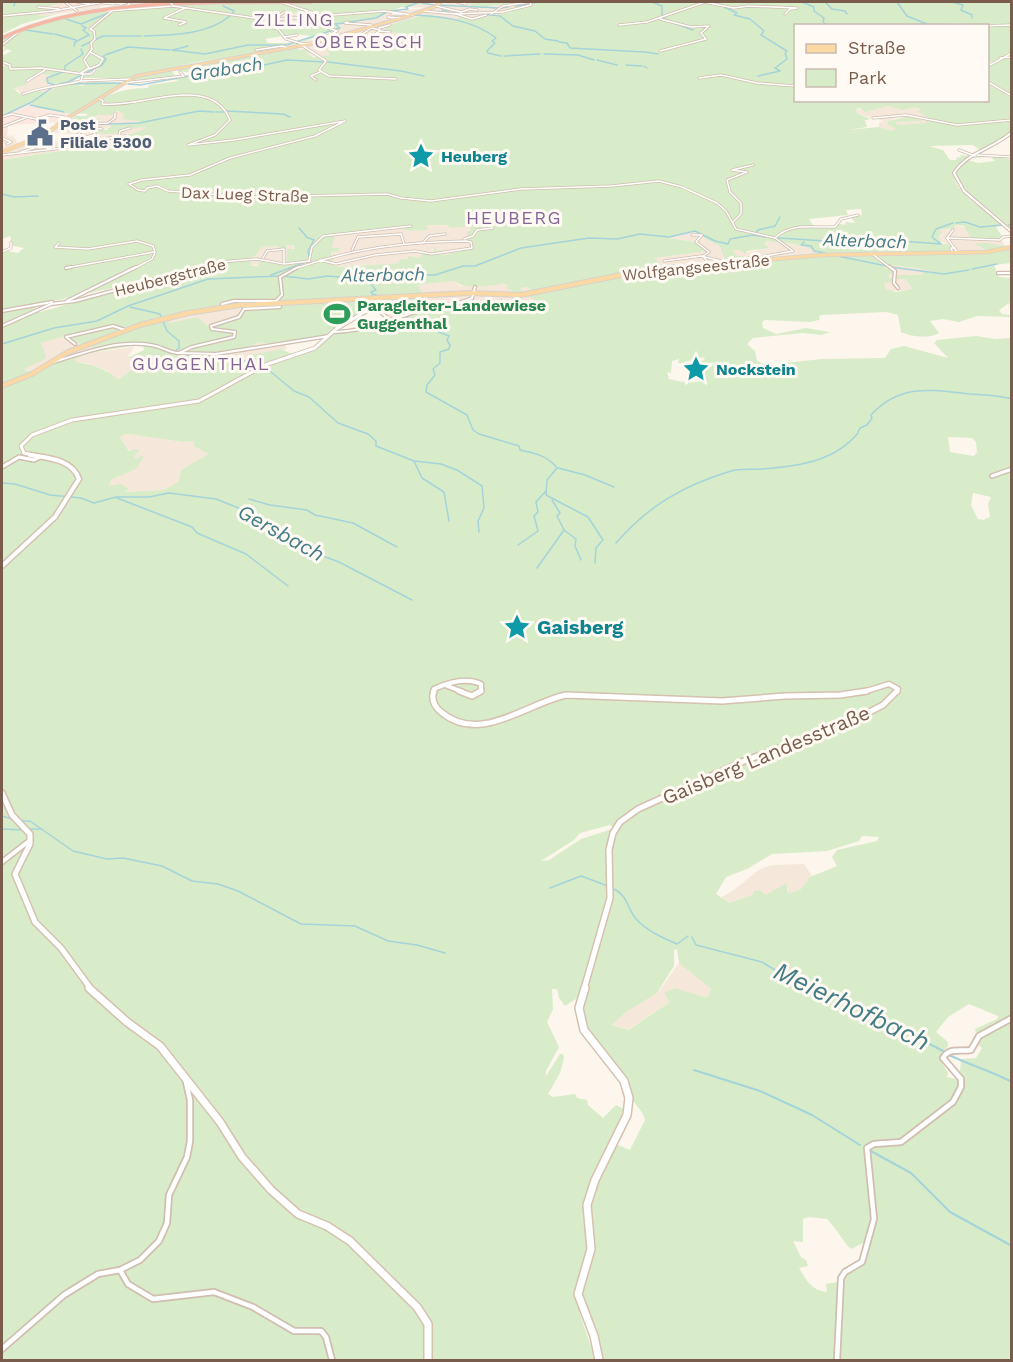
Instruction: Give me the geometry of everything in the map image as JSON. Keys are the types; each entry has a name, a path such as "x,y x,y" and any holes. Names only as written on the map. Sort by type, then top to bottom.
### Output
{"highway":[{"path":"2,37 29,23 78,12 234,2"},
{"path":"2,37 34,22 86,11 190,3 311,2"}],"main road":[{"path":"2,154 38,138 130,79 145,73 288,48 301,43 315,43 334,34 339,35 413,15 441,2"},
{"name":"Wolfgangseestraße","path":"2,386 32,374 68,352 125,330 165,318 230,306 475,293 523,295 633,271 760,258 954,250 987,252 1010,248"},
{"path":"2,566 54,518 75,487 78,474 67,464 22,452 21,446 24,441 51,426 76,420 159,409 202,400 267,363 318,346 333,332 369,310 371,304 379,298"},
{"path":"360,299 371,304"},
{"path":"275,304 280,307 287,303"},
{"path":"216,308 222,304 230,306"},
{"path":"473,680 481,684 482,689 476,695 467,696 445,685 473,680"},
{"name":"Gaisberg Landesstraße","path":"445,685 433,691 434,703 445,715 471,724 496,723 548,698 566,695 738,700 799,694 857,694 886,683 898,689 896,694 883,705 848,723 744,761 651,803 622,820 611,839 610,898 579,1008 584,1030 624,1081 629,1098 627,1115 588,1199 590,1254 580,1283 579,1297 594,1336 599,1360"},
{"path":"2,793 12,815 27,829 31,839 15,872 22,897 35,922 61,948 80,978 127,1022 160,1046 188,1080 242,1157 271,1190 298,1214 327,1226 350,1241 417,1307 428,1324 428,1360"}],"street":[{"path":"65,2 79,12"},
{"path":"77,2 91,5"},
{"path":"2,16 60,10 103,2 114,4"},
{"path":"110,2 129,2 127,6"},
{"path":"170,2 173,6"},
{"path":"184,2 190,2"},
{"path":"280,2 320,15"},
{"path":"456,2 466,4"},
{"path":"423,11 491,14 518,10 531,5 530,2 506,5 494,9 491,14"},
{"path":"619,25 626,27 660,19 685,7 704,2 734,8 748,6 796,8 784,14"},
{"path":"2,45 28,27 79,12 173,6 268,20"},
{"path":"436,6 461,12 470,9 477,10"},
{"path":"38,7 60,10"},
{"path":"179,25 186,22 164,18 184,8"},
{"path":"88,70 89,66 84,60 92,49 91,43 95,39 94,32 90,28 114,10"},
{"path":"276,18 284,12"},
{"path":"320,72 319,70 326,61 301,43 284,37 279,30 261,24 276,18 320,15 392,12 413,15"},
{"path":"456,14 472,19 486,15"},
{"path":"392,18 388,17 402,18"},
{"path":"271,27 288,21 289,18"},
{"path":"297,18 352,39 392,42 412,40"},
{"path":"660,19 685,26 709,26 701,33 705,39 660,51"},
{"path":"341,25 353,22"},
{"path":"346,23 370,27 379,29 389,25 385,24 365,29 355,31"},
{"path":"989,26 1011,25"},
{"path":"365,29 370,27"},
{"path":"363,39 358,37 370,27"},
{"path":"318,38 340,30"},
{"path":"367,39 381,31 390,32"},
{"path":"315,43 333,46 334,34"},
{"path":"284,37 297,35"},
{"path":"373,35 377,36"},
{"path":"342,46 341,41 345,37"},
{"path":"379,41 386,37"},
{"path":"400,42 401,38 407,38"},
{"path":"352,39 353,44 363,39"},
{"path":"392,42 399,49"},
{"path":"256,50 282,46 288,48"},
{"path":"81,80 82,74 99,65 103,59 90,52"},
{"path":"989,65 1011,55"},
{"path":"2,62 10,64 12,70 57,68 82,74 92,74 95,70"},
{"path":"27,81 46,69"},
{"path":"124,83 184,76 180,72"},
{"path":"316,80 311,76 320,72 338,77 396,79"},
{"path":"699,78 711,74 753,82 794,86"},
{"path":"23,94 44,86 54,87 88,79"},
{"path":"81,80 130,79"},
{"path":"989,83 1011,96"},
{"name":"Dax Lueg Straße","path":"100,99 104,100 102,104 115,106 184,94 208,96 228,115 230,120 216,135 188,145 234,140 345,121 315,136 231,158 190,175 142,180 129,184 138,190 145,191 147,188 157,186 168,191 252,197 379,194 398,199 436,199 476,197 508,190 569,185 608,186 662,181 713,199 724,209 736,229 775,238"},
{"path":"80,124 111,121 115,113"},
{"path":"2,117 12,114 37,119 52,115 87,127 102,129"},
{"path":"873,118 906,115 957,125 1011,120"},
{"path":"2,126 26,117"},
{"path":"97,124 103,118"},
{"path":"87,127 101,139"},
{"path":"87,127 70,141 94,135"},
{"path":"119,137 120,131 130,129"},
{"path":"947,238 1000,240 1011,234 1001,220 967,195 956,179 956,169 1001,141 1011,132"},
{"path":"80,146 101,139 124,136"},
{"path":"2,154 102,146 116,137"},
{"path":"2,138 11,142 7,144"},
{"path":"19,153 40,146 53,149"},
{"path":"959,150 976,155 1011,157"},
{"path":"733,222 741,214 741,202 730,192 727,180 747,172 732,170 753,165"},
{"path":"664,261 703,256 721,261 760,258 793,251 775,238 782,230 816,226 835,227 841,219 858,215"},
{"path":"310,262 312,247 323,236 411,226"},
{"path":"460,241 471,237 477,230 493,228"},
{"path":"947,238 953,230"},
{"path":"352,250 358,237 365,236 401,234 404,244"},
{"path":"423,243 429,236 445,234"},
{"path":"692,235 702,235 696,242 709,252 703,256"},
{"path":"947,238 954,250"},
{"name":"Heubergstraße","path":"59,243 55,247 88,249 141,241 151,245 154,252 152,259 66,302"},
{"path":"243,305 279,299 282,295 280,278 282,274 310,262 352,250 460,241 471,242 472,248 432,254 415,251 375,255 338,263 320,260"},
{"path":"2,252 11,249 11,242"},
{"path":"415,251 417,243"},
{"path":"261,259 267,251 284,249 284,264"},
{"name":"Heubergstraße","path":"66,268 154,252"},
{"path":"871,253 895,271 894,283 898,288"},
{"path":"703,256 709,264"},
{"name":"Heubergstraße","path":"2,326 43,308 167,278 220,262 261,259 284,264 310,262"},
{"path":"998,273 1011,273"},
{"path":"333,332 462,302 470,299 476,287"},
{"path":"2,311 56,301 66,302"},
{"path":"222,304 234,301 243,305 280,307"},
{"path":"371,304 390,320"},
{"path":"179,353 192,347 234,337 234,332 217,330 211,326 239,317 243,305"},
{"path":"75,344 66,337 113,326 125,330"},
{"path":"46,365 76,355 125,345 152,345 179,353 216,354 329,336"},
{"path":"2,467 19,457 33,460 40,457"},
{"path":"992,476 1011,469"},
{"path":"2,862 31,839"},
{"path":"837,1360 841,1278 847,1271 862,1262 874,1222 867,1148 876,1143 898,1143 952,1102 960,1090 961,1080 959,1075 945,1063 943,1058 947,1052 971,1050 980,1036 1011,1018"},
{"path":"2,1348 64,1295 98,1275 120,1270 144,1256 164,1231 169,1195 186,1157 190,1142 190,1100 185,1083 188,1080"},
{"path":"120,1270 128,1284 153,1299 214,1292 253,1307 294,1331 321,1330 326,1335 332,1360"}],"shaded area":[{"path":"53,2 147,2 136,5 104,5 99,8 43,16 37,13 42,6 57,3"},
{"path":"442,2 473,2 471,7 492,9 487,6 531,2 539,6 531,4 514,11 472,19 460,17 455,20 427,14 393,24 387,32 411,35 412,40 418,41 412,42 406,51 393,51 388,46 393,45 391,42 379,41 377,44 364,45 360,49 327,50 330,55 319,57 308,55 305,52 311,52 307,48 260,53 256,50 321,37 331,32 326,32 332,25 341,28 335,23 375,15 378,17 390,12 427,8 409,7 411,4 449,4"},
{"path":"305,10 317,13 329,12 330,14 323,15 330,19 277,29 253,24 262,20 257,19 263,15 277,17 284,11 294,13"},
{"path":"39,74 53,75 46,81 55,88 47,93 20,94 12,88 26,85 24,82"},
{"path":"29,105 73,114 63,122 8,125 8,128 2,130 2,116"},
{"path":"888,106 916,107 927,116 927,123 897,125 894,122 920,121 905,117 895,118 892,120 898,130 892,131 879,127 879,123 884,121 858,114 854,110"},
{"path":"120,111 124,119 142,122 112,125 99,132 106,135 131,127 148,127 138,132 122,135 131,143 126,146 73,149 2,160 2,147 6,145 2,143 2,130 8,128 7,136 18,135 13,136 20,146 39,138 62,142 71,134 49,132 59,124 54,124 56,122 66,120 81,124 99,119 91,118 97,115 113,115 114,112"},
{"path":"956,225 1001,239 1005,246 978,246 988,252 956,252 937,238 942,235 938,230 950,230"},
{"path":"426,226 470,226 472,230 467,230 472,248 439,255 433,249 432,254 401,263 339,267 330,263 338,254 331,257 331,251 339,251 340,248 331,249 335,235 399,228 410,231 427,230"},
{"path":"693,232 701,233 704,238 720,247 725,261 662,266 653,258 707,251 695,242 668,238"},
{"path":"765,241 806,246 819,254 746,260 737,256 732,250 740,250 744,253 768,248"},
{"path":"295,244 286,264 271,263 251,266 248,259 256,255 262,247 279,246 279,249"},
{"path":"889,265 938,273 923,271 921,275 905,279 912,290 891,291 886,289 884,283 890,278 888,274 895,274 888,268"},
{"path":"454,281 460,286 508,284 519,288 527,287 537,301 493,310 483,306 478,310 421,308 429,305 417,285"},
{"path":"378,300 392,307 398,306 414,323 402,324 389,321 373,304"},
{"path":"241,306 240,315 219,321 209,327 197,317 169,323 168,321 168,316 186,311"},
{"path":"65,336 82,345 92,344 96,350 32,373 23,368 45,359 40,343"},
{"path":"258,342 269,345 285,343 287,349 253,355 247,360 207,355 249,348"},
{"path":"134,347 127,358 142,359 139,365 119,379 112,377 108,371 87,363 75,362 75,359 90,353"},
{"path":"130,434 182,442 194,441 194,446 208,454 181,470 179,481 164,490 124,492 114,486 109,487 111,480 136,469 137,459 119,438"},
{"path":"804,864 812,876 800,890 788,893 788,888 766,895 760,890 754,891 752,895 728,903 721,897 760,869 772,865"},
{"path":"679,963 711,988 707,998 670,1002 627,1030 612,1024 660,990"}],"green space":[{"path":"2,2 53,2 58,4 42,7 59,10 37,13 42,16 57,14 22,24 2,34"},
{"path":"422,2 435,5 411,4 408,8 401,7 374,19 337,23 344,23 336,25 341,28 300,42 312,36 294,34 265,39 268,43 299,43 257,50 260,53 197,62 129,78 82,78 83,74 94,74 100,66 81,74 70,84 84,86 87,81 122,83 73,114 36,108 31,105 33,101 2,115 2,67 8,64 2,62 2,56 12,51 7,49 2,52 5,48 2,46 2,40 10,33 31,24 79,13 171,5","holes":["305,10 317,13 329,12 330,14 322,15 329,19 277,29 254,24 263,20 258,19 262,15 277,17 283,15 285,11 294,13","39,74 52,75 44,81 66,85 47,93 35,90 20,94 13,88 27,85 25,82"]},
{"path":"471,2 530,2 488,6 496,8 470,7"},
{"path":"530,2 1011,2 1011,53 999,58 1011,57 1010,133 981,151 973,145 929,146 943,150 950,160 957,160 956,158 961,157 960,155 972,156 954,169 954,178 964,194 1005,225 996,227 1002,236 999,239 971,239 964,226 956,225 953,229 939,230 942,233 938,238 943,244 953,245 956,252 987,251 975,244 979,243 991,243 1007,246 1003,248 1011,248 1011,263 994,265 999,277 1011,278 1011,310 1009,303 999,310 1002,314 1011,315 1011,317 977,316 959,322 943,319 930,321 939,333 925,337 901,332 898,315 887,312 820,315 819,320 810,322 765,320 762,322 763,328 776,334 806,328 830,332 822,335 803,333 753,338 747,344 755,351 757,361 766,365 822,359 885,358 891,349 904,346 948,358 934,343 937,340 976,336 996,339 1011,338 1011,1360 601,1360 588,1316 589,1310 582,1295 582,1285 578,1283 576,1290 579,1309 595,1360 2,1360 2,249 11,248 8,251 18,253 24,248 13,246 10,236 2,239 2,160 73,149 117,147 130,144 121,136 147,127 106,134 94,133 91,130 106,130 112,125 141,122 123,119 124,115 119,111 114,112 113,115 97,115 92,118 100,119 95,124 80,124 72,119 75,116 86,116 88,114 76,113 99,100 103,101 101,104 105,100 102,99 112,94 179,81 142,79 135,83 128,83 138,76 171,70 176,77 196,74 175,70 295,48 300,50 307,48 311,52 306,53 313,57 330,55 326,49 360,49 364,45 406,51 411,43 407,42 418,41 409,38 411,35 381,31 392,24 427,14 455,20 459,17 455,16 457,15 472,19 512,12 505,9 532,4","holes":["888,106 902,110 916,107 921,110 917,111 928,118 926,123 897,125 895,122 923,121 917,119 919,117 888,121 887,124 896,129 892,131 879,127 848,130 867,127 865,120 871,119 858,114 855,110 860,108 865,112","861,209 862,215 850,216 855,223 846,222 845,225 839,224 836,227 814,227 809,219 848,215 846,210","429,225 447,225 451,228 470,226 471,230 467,231 467,241 470,242 472,248 439,255 435,247 432,254 423,254 419,258 408,256 408,259 399,260 400,263 339,267 330,264 336,256 341,255 331,256 331,252 339,251 340,248 332,248 335,235 399,228 410,231 428,230 426,226","693,232 700,233 704,238 720,247 725,261 663,266 654,258 707,251 695,242 668,238","766,241 799,245 818,253 746,260 743,256 737,256 733,250 740,250 745,254 747,251 769,248 765,244","287,245 294,245 294,249 287,249 286,264 261,260 258,266 251,266 249,259 256,255 262,247 279,246 279,250 286,249","889,265 938,273 923,271 921,275 896,275 896,279 905,279 912,289 896,292 886,289 884,283 894,282 895,278 890,278 888,274 895,274 893,269 888,267","454,281 473,287 507,284 508,289 518,294 524,293 520,288 527,287 533,293 526,295 536,301 493,310 482,306 478,310 421,308 432,302 428,301 417,285","112,288 114,291 40,312 35,309 36,305","378,300 392,307 398,306 413,322 402,324 389,321 331,335 370,310","241,307 240,315 209,327 197,317 169,323 168,316 186,311","65,336 82,345 91,345 95,350 52,363 32,373 24,369 45,359 46,355 41,343","321,338 323,344 302,352 290,353 281,349 252,355 247,360 210,355 249,348 258,342 268,344","143,344 144,350 127,358 142,359 139,365 119,379 99,368 76,362 75,359 90,353","703,357 705,359 696,365 701,375 689,376 702,381 688,383 669,379 667,372 671,373 672,361 679,359 678,363 683,365 684,362","129,434 182,442 194,441 194,446 208,454 181,470 179,481 164,490 124,492 129,489 121,484 109,486 111,480 136,469 144,457 137,459 134,456 139,451 136,449 129,451 120,438 122,435","948,437 972,438 976,442 977,452 974,456 950,452","973,493 991,497 988,504 990,517 983,520 978,519 971,505","610,825 617,830 611,852 612,899 581,1004 584,1026 630,1092 645,1120 630,1150 615,1144 592,1194 589,1211 592,1254 587,1252 586,1243 589,1241 585,1199 625,1110 616,1105 603,1118 588,1105 587,1100 577,1098 575,1094 553,1097 548,1094 560,1073 564,1058 563,1054 560,1054 546,1076 546,1071 559,1047 547,1022 553,1009 552,989 557,989 559,998 565,1006 579,997 608,899 609,835 612,829 581,839 549,860 541,861 574,840 580,833","862,836 879,837 877,841 837,850 832,857 837,866 810,877 800,890 788,893 786,883 766,895 760,890 754,891 752,895 729,903 716,894 726,877 747,869 772,854 827,851 859,841","677,949 679,963 711,989 707,998 675,988 664,993 670,1002 628,1030 612,1025 626,1012 657,993 674,966 674,950","969,1004 998,1016 997,1019 975,1029 979,1046 982,1048 976,1058 961,1059 960,1072 965,1081 947,1077 948,1073 939,1057 948,1046 948,1042 936,1032 948,1017","809,1217 827,1219 851,1249 867,1241 871,1243 861,1268 847,1274 843,1281 826,1284 827,1292 813,1287 807,1281 799,1268 808,1266 806,1260 801,1257 793,1241 803,1242 803,1219"]},
{"path":"979,155 995,155 1011,160 1011,228 972,197 955,173 968,160 978,163 995,161 991,157 973,158"}],"waterway":[{"path":"14,6 15,2"},
{"path":"391,11 408,9 406,7 420,2"},
{"path":"532,3 540,2"},
{"path":"652,2 662,6 662,18"},
{"path":"802,2 814,7 814,11 824,18 823,22 826,24"},
{"path":"825,2 832,9 845,11 847,14"},
{"path":"897,2 907,16 927,24"},
{"path":"952,2 963,5 961,10 972,15 972,18"},
{"path":"422,3 435,5"},
{"path":"516,6 530,4"},
{"path":"438,5 498,8"},
{"path":"223,6 234,11 232,15"},
{"path":"501,8 508,7"},
{"path":"724,7 737,13 734,15 750,19 764,31 761,35 787,51 785,53 787,59 775,68 780,71 758,76"},
{"path":"442,10 452,13"},
{"path":"349,22 376,18 387,12"},
{"path":"66,19 81,24 106,14"},
{"path":"482,14 500,16 513,26 535,31 545,39 558,41"},
{"path":"413,15 446,18 477,27 496,38 492,41 495,43 487,51 488,53 501,56"},
{"path":"144,36 200,30 211,27 230,16"},
{"path":"663,18 667,20"},
{"path":"671,22 693,30"},
{"path":"172,50 205,54 248,45 286,45 340,28 335,24 345,23"},
{"path":"921,24 927,24"},
{"path":"74,46 75,42 89,35 83,30 86,28 82,26"},
{"path":"26,30 53,34"},
{"path":"55,34 76,40"},
{"path":"82,46 103,36 141,36"},
{"path":"559,42 567,43 570,48 644,52"},
{"path":"173,50 188,46"},
{"path":"105,55 128,47 170,50"},
{"path":"55,85 48,83 47,78 65,71 65,66 83,54 81,49"},
{"path":"645,52 658,54"},
{"path":"504,56 540,54"},
{"path":"544,54 578,55 594,60"},
{"name":"Grabach","path":"2,116 32,102 56,85 68,82 102,65 106,59 103,56"},
{"name":"Grabach","path":"209,72 235,67 255,67 287,60 324,62"},
{"path":"597,60 617,65"},
{"name":"Grabach","path":"328,62 424,76"},
{"path":"626,65 642,66"},
{"name":"Grabach","path":"128,84 140,85 205,73"},
{"name":"Grabach","path":"68,84 121,83"},
{"path":"30,105 64,112"},
{"path":"83,125 139,123 199,111 214,112"},
{"path":"225,111 283,114 290,117"},
{"path":"216,112 223,112"},
{"path":"71,120 80,123"},
{"path":"2,194 14,197 38,196"},
{"path":"756,233 758,230 775,226 780,217"},
{"name":"Alterbach","path":"956,223 965,222 980,227 1003,225"},
{"name":"Alterbach","path":"932,237 936,229 953,223"},
{"path":"299,228 306,236"},
{"name":"Alterbach","path":"365,277 395,274 435,275 463,266 475,266 521,248 589,238 617,239 640,234 669,237 695,231 715,241 728,244 730,239 753,235 765,237"},
{"path":"306,237 314,240 308,251 309,258"},
{"name":"Alterbach","path":"779,238 826,241 874,239 941,244 933,238"},
{"path":"804,242 801,245 811,246 814,251 825,253"},
{"path":"837,256 887,266"},
{"path":"271,275 306,262"},
{"path":"972,269 997,264"},
{"path":"891,267 944,274 969,270"},
{"path":"177,276 183,283"},
{"name":"Alterbach","path":"2,344 54,328 97,321 128,306 208,279 279,276"},
{"name":"Alterbach","path":"283,276 308,279 327,276 365,277"},
{"path":"365,277 370,279 369,282 376,290 371,292 372,294 379,296"},
{"path":"380,300 399,306 410,321 449,336 447,340 450,345 449,349 440,352 440,363 433,369 435,375 427,385 426,392 467,415 473,430 479,434 519,446 520,450 545,458 557,468 547,480 546,495 588,517 603,540 596,548 595,563"},
{"path":"501,300 498,305 501,308"},
{"path":"130,307 160,314 161,317"},
{"path":"162,319 167,331 179,341 179,348 175,351"},
{"path":"176,354 245,361 256,367"},
{"path":"263,368 265,367 294,391 309,397 338,423 368,434 376,441 376,446 414,461"},
{"path":"858,432 860,428 867,425 872,418 871,415 882,405 905,393 929,390 1012,399"},
{"path":"616,543 641,518 682,490 735,470 776,468 815,461 838,450 858,433"},
{"path":"414,461 441,464 457,470 482,486 484,508 478,521 479,532"},
{"path":"414,461 422,478 444,492 449,521"},
{"path":"558,468 585,475 614,487"},
{"name":"Gersbach","path":"2,483 15,484 50,495 81,498 94,503 116,497 149,497 169,493 216,499 241,509 258,522 286,532 304,549 339,562 412,600"},
{"path":"518,545 538,531 534,516 538,512 536,502 546,491"},
{"path":"117,498 192,527 197,533 246,554 288,586"},
{"path":"249,499 270,505 307,510 315,515 353,523 397,547"},
{"path":"552,500 560,513 557,516 564,530"},
{"path":"537,568 564,530"},
{"path":"564,530 576,539 575,546 581,560"},
{"path":"2,816 12,819"},
{"path":"20,821 30,821 41,829"},
{"path":"2,829 24,830"},
{"path":"29,829 41,829"},
{"path":"41,829 73,851 107,859 123,858 162,866 192,881 218,884 238,891 301,924 355,926 388,941 417,945 445,953"},
{"path":"550,888 581,876 608,886"},
{"path":"614,889 625,899 636,919 650,931 677,944 688,936"},
{"name":"Meierhofbach","path":"692,937 696,945 762,962 805,989"},
{"name":"Meierhofbach","path":"805,989 827,994 872,1014 945,1052"},
{"name":"Meierhofbach","path":"949,1055 1012,1082"},
{"path":"694,1070 760,1091 812,1115 860,1145"},
{"path":"869,1150 911,1173 950,1212 1012,1246"}],"place":[{"name":"Post Filiale 5300","path":"40,133"},
{"name":"Heuberg","path":"421,156"},
{"name":"Paragleiter-Landewiese Guggenthal","path":"337,314"},
{"name":"Nockstein","path":"696,369"},
{"name":"Gaisberg","path":"517,627"}],"district":[{"name":"ZILLING","path":"294,20"},
{"name":"OBERESCH","path":"369,42"},
{"name":"HEUBERG","path":"514,218"},
{"name":"GUGGENTHAL","path":"201,364"}]}
